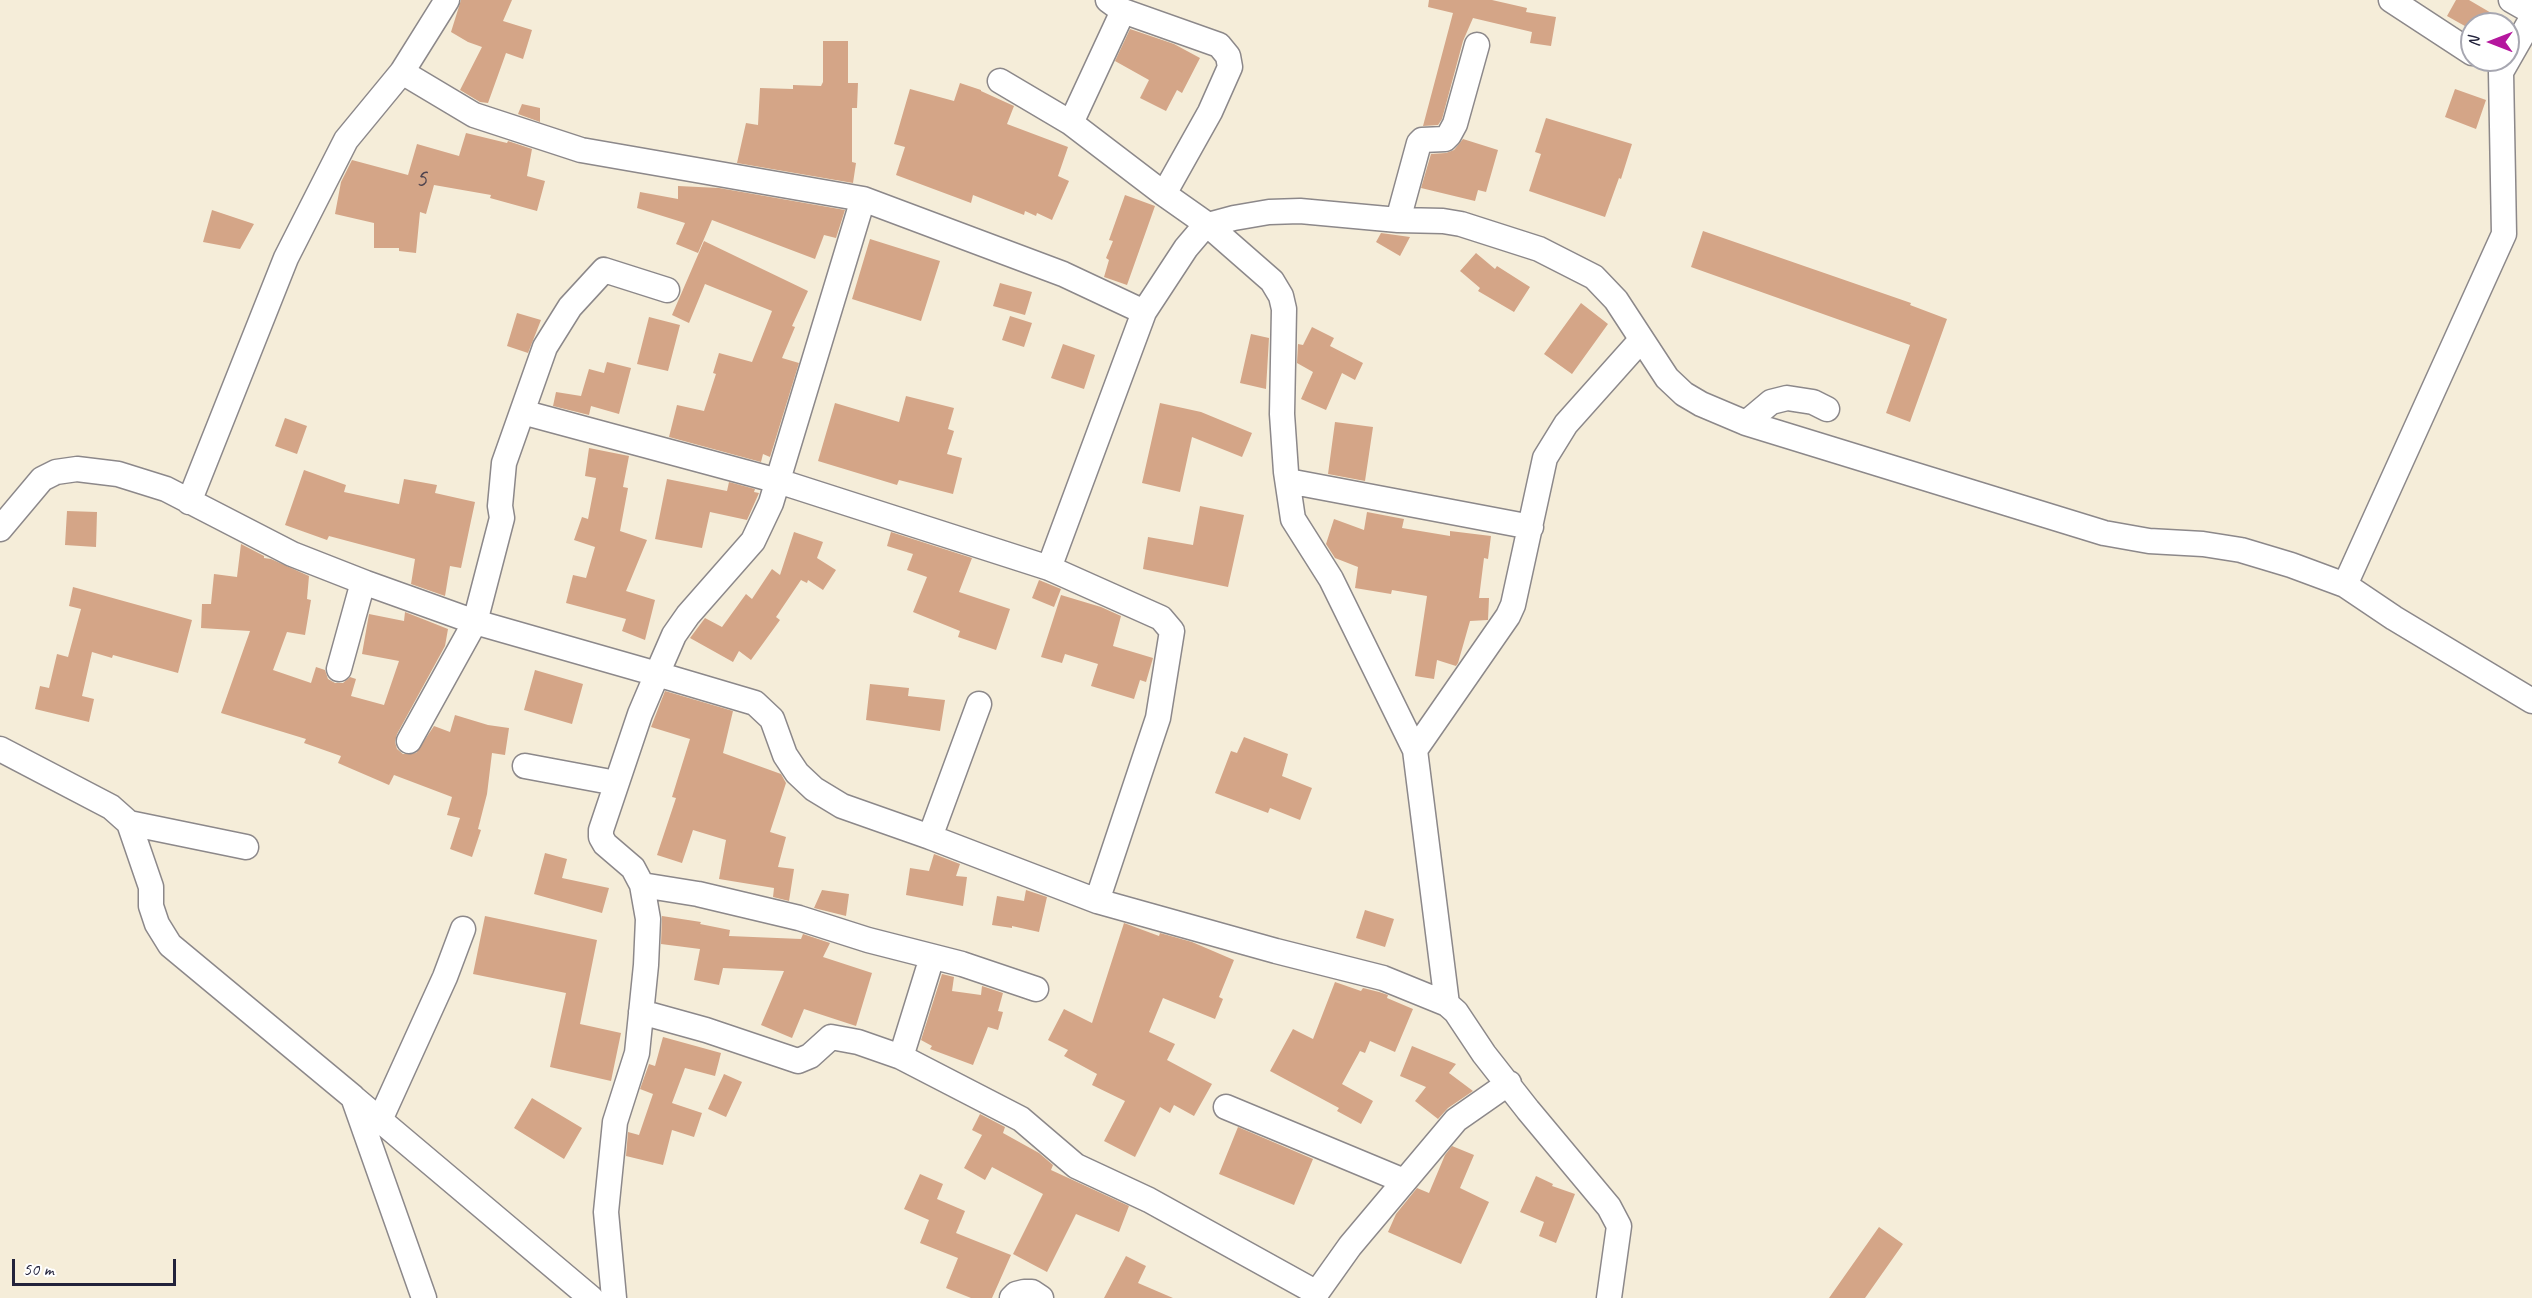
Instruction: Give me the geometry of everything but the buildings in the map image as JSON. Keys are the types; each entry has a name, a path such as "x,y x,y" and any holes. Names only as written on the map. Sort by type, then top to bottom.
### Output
{"street":[{"path":"189,502 286,258 346,140 402,72 447,0"},
{"path":"2391,0 2460,45"},
{"path":"2511,0 2532,12"},
{"path":"1071,123 1115,5 1219,45 1228,56 1230,67 1210,112 1164,194"},
{"path":"2520,32 2532,18"},
{"path":"1398,220 1419,143 1422,140 1445,139 1455,124 1477,45"},
{"path":"402,72 474,115 580,150 863,199 1063,274 1144,312"},
{"path":"2345,585 2504,234 2505,216 2493,72"},
{"path":"1000,81 1071,123 1164,194 1197,236 1272,281 1281,297 1284,309 1282,414 1293,519 1332,579 1415,750 1447,1004"},
{"path":"614,1298 606,1212 615,1122 637,1053 648,919 642,885 633,868 601,837 603,819 640,714 674,635 688,615 753,542 771,503 863,199"},
{"path":"1049,568 1144,312 1197,236 1269,212 1300,211 1398,220 1443,221 1461,224 1539,249 1594,277 1616,300 1667,378 1683,394 1701,404 1746,423 2104,533 2149,541 2203,544 2241,550 2290,565 2345,585 2394,618 2532,701"},
{"path":"409,741 475,621 502,518 500,506 504,463 545,347 570,307 604,270 667,290"},
{"path":"1415,750 1508,616 1518,592 1545,458 1566,424 1641,340"},
{"path":"1746,423 1771,402 1787,398 1813,402 1827,409"},
{"path":"522,412 778,481 1049,568 1161,618 1172,631 1158,718 1097,901"},
{"path":"0,530 42,479 56,472 77,469 128,477 166,489 292,554 363,582 475,621 755,703 772,719 785,755 797,773 814,789 842,806 1097,901 1383,978 1447,1004 1528,1110 1609,1207 1619,1226 1610,1298"},
{"path":"1288,481 1531,527"},
{"path":"339,669 363,582"},
{"path":"930,837 979,704"},
{"path":"0,748 111,807 129,823 151,888 151,906 157,924 170,945 591,1298"},
{"path":"525,766 616,783"},
{"path":"129,823 246,847"},
{"path":"642,885 698,894 799,918 868,940 962,964 1036,988"},
{"path":"380,1120 446,977 462,929"},
{"path":"901,1057 932,957"},
{"path":"641,1012 706,1030 798,1061 810,1056 831,1037 858,1042 901,1057 1020,1119 1076,1166 1149,1200 1315,1295 1350,1246 1456,1120 1509,1083"},
{"path":"353,1097 424,1298"},
{"path":"1226,1107 1404,1181"},
{"path":"1012,1298 1016,1294 1032,1292 1041,1298"}]}
